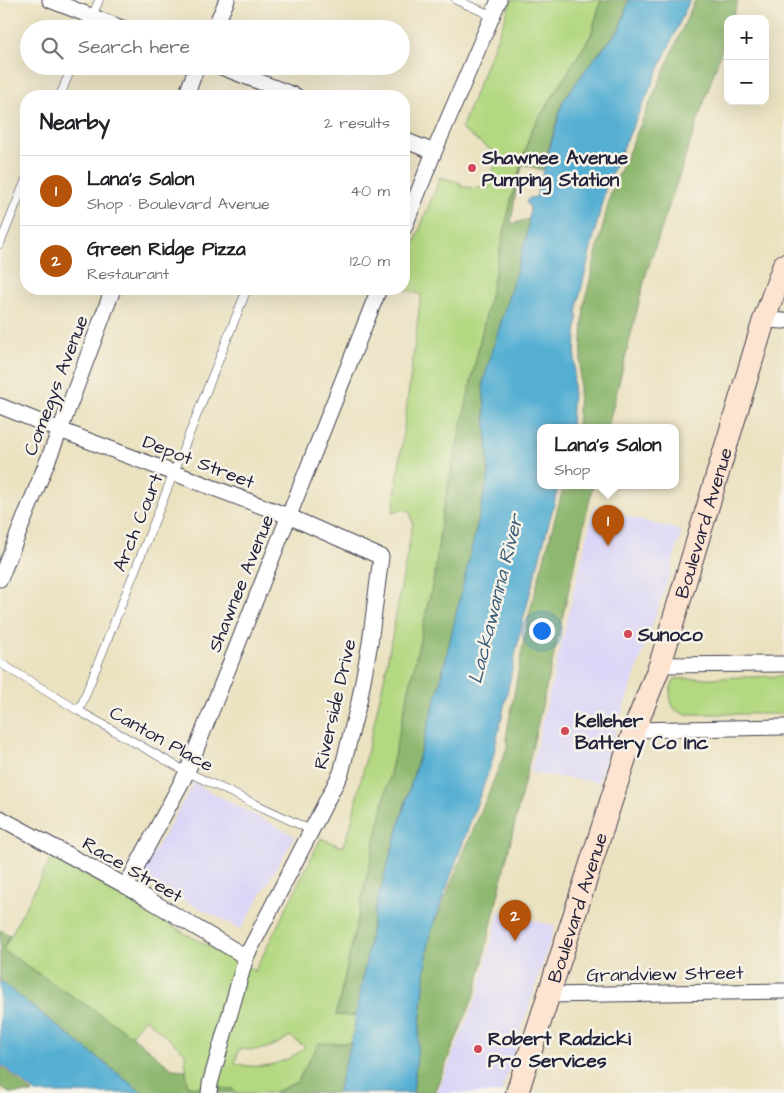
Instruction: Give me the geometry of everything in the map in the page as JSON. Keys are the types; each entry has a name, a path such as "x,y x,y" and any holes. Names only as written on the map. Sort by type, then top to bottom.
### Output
{"street":[{"path":"50,0 86,20"},
{"path":"218,20 226,0"},
{"path":"410,213 499,0"},
{"path":"188,90 194,75"},
{"path":"242,75 281,90"},
{"path":"410,142 434,152"},
{"name":"Boulevard Avenue","path":"516,1093 634,730 660,665 774,320 784,266"},
{"name":"Comegys Avenue","path":"0,579 60,430 111,295"},
{"name":"Shawnee Avenue","path":"126,886 187,772 377,295"},
{"name":"Depot Street","path":"0,406 288,516 381,557"},
{"name":"Riverside Drive","path":"209,1089 246,957 341,773 359,702 368,653 381,557"},
{"path":"660,665 784,664"},
{"path":"634,730 784,728"},
{"name":"Race Street","path":"0,818 126,886 246,957"},
{"name":"Grandview Street","path":"548,995 784,991"}],"lane":[{"path":"91,20 99,0"},
{"path":"456,0 493,16"},
{"path":"62,90 68,75"},
{"path":"0,244 20,194"},
{"name":"Arch Court","path":"79,711 245,295"},
{"name":"Canton Place","path":"0,663 79,711 187,772 312,831"}],"shaded area":[{"path":"594,507 682,531 667,582 598,782 530,773"},
{"path":"194,783 295,836 241,929 139,878"},
{"path":"499,911 555,926 501,1093 437,1093 479,991"}],"green space":[{"path":"512,0 601,0 591,35 531,131 512,196 442,514 435,573 336,1015 356,1016 351,1043 319,1044 297,1082 273,1093 237,1093 232,1089 187,1086 185,1053 145,1018 131,1035 3,950 53,855 186,934 255,971 321,838 342,847 350,828 384,679 413,523 410,512 403,509 393,512 421,295 410,291 410,254 440,177 461,183 460,187 488,188 498,155 461,129","holes":["290,1036 305,1047 281,1062 263,1066 235,1063 239,1049 253,1050 266,1048 278,1044"]},
{"path":"601,0 629,0 619,29 589,65 563,101 542,170 523,164 517,183 511,224 529,219 527,235 483,382 489,474 439,687 376,905 356,1016 336,1015 435,573 442,514 512,196 531,131 591,35"},
{"path":"695,0 738,0 733,15 724,15 724,43 646,274 609,424 577,424 584,305 611,192"},
{"path":"563,489 592,489 476,991 434,1093 413,1093 429,937 507,748 507,732 528,618"},
{"path":"784,676 784,714 684,714 673,707 670,694 675,679"},
{"path":"0,930 10,935 3,950 131,1035 172,1069 186,1070 187,1086 233,1089 237,1093 144,1093 140,1091 0,981"},
{"path":"319,1043 351,1043 337,1093 273,1093 297,1082"},
{"path":"0,1066 33,1093 9,1093 0,1086"}],"water":[{"name":"Lackawanna River","path":"629,0 690,0 606,186 578,303 571,424 537,424 537,489 558,489 522,624 492,762 429,937 413,1093 337,1093 351,1043 376,905 439,687 489,474 483,382 527,235 530,208 526,202 529,198 536,197 563,101 589,65 619,30"},
{"path":"0,981 144,1093 36,1093 0,1064"}],"place":[{"name":"Shawnee Avenue Pumping Station","path":"472,168"},
{"name":"Lana's Salon","path":"608,546"},
{"name":"Sunoco","path":"628,634"},
{"name":"Kelleher Battery Co Inc","path":"565,731"},
{"name":"Green Ridge Pizza","path":"515,941"},
{"name":"Robert Radzicki Pro Services","path":"478,1049"}]}
